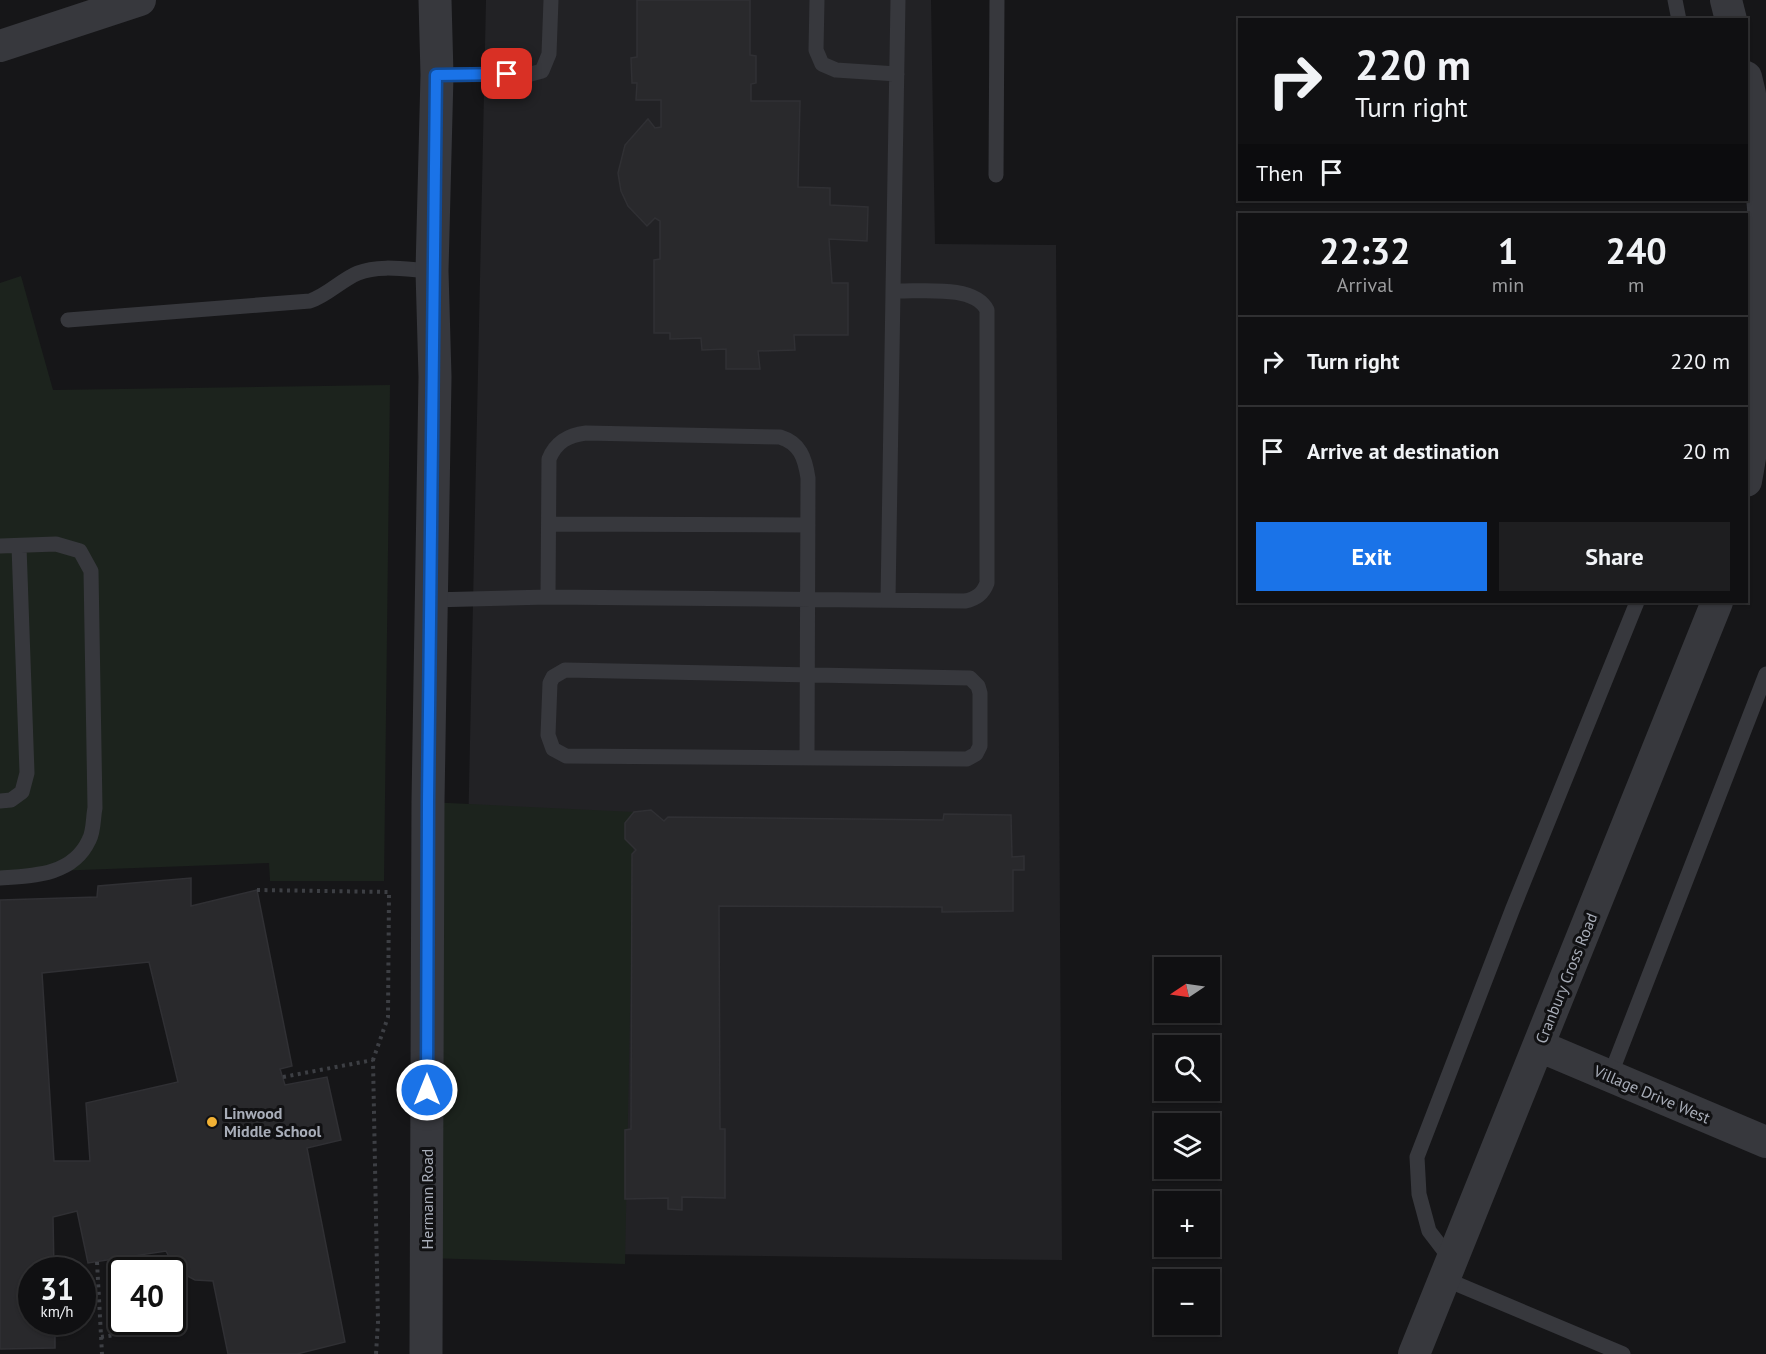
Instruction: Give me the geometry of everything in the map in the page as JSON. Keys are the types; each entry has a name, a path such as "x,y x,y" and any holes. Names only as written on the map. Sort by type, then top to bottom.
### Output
{"street":[{"path":"0,46 140,0"},
{"name":"Hermann Road","path":"426,1354 431,600 435,377 432,271 436,75 435,0"},
{"path":"1726,0 1730,18"},
{"path":"1748,94 1762,158 1755,213 1764,298 1754,465"},
{"name":"Cranbury Cross Road","path":"1414,1354 1716,603"},
{"name":"Village Drive West","path":"1539,1046 1766,1142"}],"lane":[{"path":"436,75 531,74 542,71 548,61 551,0"},
{"path":"817,0 816,50 822,64 836,70 897,74"},
{"path":"888,600 898,0"},
{"path":"996,175 997,0"},
{"path":"1675,0 1679,18"},
{"path":"68,320 310,301 324,296 356,274 369,270 432,271"},
{"path":"431,600 548,597 972,600 984,591 987,583 987,310 983,301 967,293 893,291"},
{"path":"548,597 549,459 553,449 568,437 586,433 780,437 790,440 797,446 806,467 808,525 807,758"},
{"path":"549,524 808,525"},
{"path":"0,546 56,544 80,551 91,571 94,808 90,839 75,860 55,872 0,878"},
{"path":"0,801 11,800 22,792 27,773 19,546"},
{"path":"1623,1354 1448,1270 1429,1231 1419,1194 1417,1157 1513,908 1637,603"},
{"path":"565,670 807,674 970,678 978,686 980,693 980,746 976,754 967,759 566,756 553,749 548,735 550,683 553,677 565,670"},
{"path":"1610,1076 1766,674"}],"path":[{"path":"258,890 389,892 388,1017 373,1060 378,1322 376,1354"},
{"path":"283,1077 373,1060"},
{"path":"97,1262 102,1354"},
{"path":"101,1337 115,1335"}],"shaded area":[{"path":"486,0 931,0 935,244 1056,245 1062,1260 459,1252"},
{"path":"21,276 53,390 390,385 384,881 270,881 269,863 0,873 0,283"},
{"path":"428,802 634,812 625,1264 427,1258"}],"building":[{"path":"637,0 750,0 750,55 756,56 756,83 751,84 751,101 800,101 798,187 830,188 830,205 868,207 867,241 829,239 832,283 848,283 848,335 794,335 795,350 758,351 760,369 726,369 726,349 702,350 701,338 670,339 670,333 654,333 654,260 660,259 660,221 655,218 647,226 628,206 621,191 618,173 625,145 648,119 655,128 661,127 661,100 636,100 637,83 632,83 631,58 637,57"},
{"path":"651,810 664,821 668,817 943,820 944,814 1011,815 1012,857 1024,856 1024,870 1013,870 1013,911 942,912 942,907 719,906 720,1129 725,1129 725,1198 682,1197 682,1210 668,1209 668,1198 625,1199 625,1130 631,1129 632,854 636,850 625,839 625,823 634,812"},
{"name":"Linwood Middle School","path":"191,878 191,906 257,890 292,1066 280,1069 285,1085 327,1077 341,1140 307,1148 345,1342 297,1354 228,1354 213,1281 195,1280 186,1275 186,1257 169,1257 166,1251 127,1257 108,1257 108,1260 96,1262 96,1257 87,1257 77,1211 53,1217 54,1257 18,1257 18,1335 55,1335 55,1348 0,1349 0,900 97,897 98,886","holes":["149,962 178,1082 86,1103 90,1161 54,1161 42,973"]}],"place":[{"name":"Linwood Middle School","path":"212,1122"}],"route":[{"path":"427,1090 428,802 435,377 432,271 436,75 507,74"}]}
